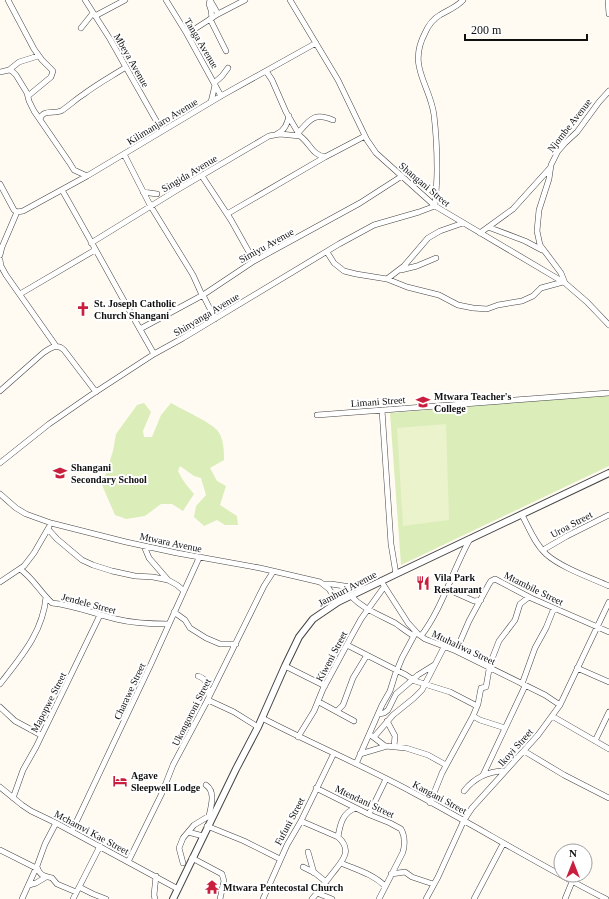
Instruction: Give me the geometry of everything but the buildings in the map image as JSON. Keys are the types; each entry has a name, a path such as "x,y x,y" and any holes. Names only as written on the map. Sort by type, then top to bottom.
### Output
{"street":[{"path":"8,0 38,56 52,69 52,75 28,96"},
{"name":"Mbeya Avenue","path":"85,0 162,131"},
{"path":"81,28 94,15 125,0"},
{"name":"Tanga Avenue","path":"166,0 187,34 221,96"},
{"path":"210,0 218,14"},
{"path":"210,0 209,5 211,10 211,18 226,51"},
{"path":"187,34 211,18 246,0"},
{"name":"Shangani Street","path":"290,0 338,80 365,136 373,149 435,206 564,282 587,302 609,325"},
{"path":"435,206 437,170 434,116 431,100 419,70 419,54 422,38 430,24 439,15 453,8 463,0"},
{"path":"608,0 609,14"},
{"name":"Kilimanjaro Avenue","path":"17,212 23,211 87,176 221,96 316,43"},
{"path":"0,72 9,70 19,62 38,56"},
{"path":"40,119 44,113 56,112 65,108 88,91 126,68"},
{"path":"211,102 215,84 228,68"},
{"path":"9,70 14,72 28,96 30,103 74,170 87,176"},
{"path":"266,71 300,134 315,153 325,157"},
{"name":"Njombe Avenue","path":"564,282 561,272 542,250 540,245 537,234 538,213 549,179 550,167 562,146 577,132 609,91"},
{"path":"277,134 284,129 288,123 289,116"},
{"path":"300,134 315,117 321,116 333,120"},
{"name":"Singida Avenue","path":"91,243 269,136 277,134 300,134"},
{"path":"227,214 325,157 365,136"},
{"path":"124,154 151,207 192,275 215,319"},
{"path":"480,233 513,209 550,167"},
{"path":"202,176 227,214 254,261"},
{"name":"Simiyu Avenue","path":"140,329 203,295 254,261 360,203 402,176"},
{"path":"0,184 14,210 17,212 0,255"},
{"path":"62,190 154,354"},
{"path":"143,192 157,194"},
{"name":"Shinyanga Avenue","path":"0,463 63,414 154,354 360,232 374,225 435,206"},
{"path":"387,279 411,259 428,238 453,225 463,223"},
{"path":"488,227 525,241 542,250"},
{"path":"20,294 95,250"},
{"path":"327,252 334,263 344,271 387,279 407,287 434,293 462,306 487,309 522,301 533,296 541,288 564,282"},
{"path":"399,270 417,266 436,258"},
{"path":"0,260 1,265 56,346 61,347 64,350 96,392"},
{"path":"0,390 43,353 56,346"},
{"name":"Limani Street","path":"317,414 609,393"},
{"path":"382,410 391,544 396,574"},
{"name":"Jamhuri Avenue","path":"173,899 207,826 258,727 285,666 306,626 313,619 338,602 364,589 382,584 396,574 609,474"},
{"name":"Mtwara Avenue","path":"0,494 16,508 26,514 51,523 199,558 260,568 306,578 324,584 364,589"},
{"path":"522,515 532,534 543,550 557,562 609,586"},
{"name":"Uroa Street","path":"543,550 566,536 609,515"},
{"path":"0,582 20,569 34,553 51,523"},
{"path":"48,529 57,539 82,560 112,571 135,576 168,580 184,591"},
{"path":"356,764 382,704 390,691 397,670 417,635 433,617 470,539"},
{"path":"144,546 149,558 168,580"},
{"name":"Charawe Street","path":"72,832 199,558"},
{"name":"Jendele Street","path":"20,569 30,577 52,603 80,608 100,615 127,621 169,624"},
{"name":"Ukongoroni Street","path":"128,862 162,793 173,765 236,644 264,586 273,572"},
{"name":"Mtambile Street","path":"456,651 489,584 495,579 529,597 609,632"},
{"path":"324,584 338,602"},
{"name":"Kiweni Street","path":"298,737 319,702 325,686 382,584"},
{"name":"Mtuhaliwa Street","path":"382,584 417,635 456,651 560,705"},
{"path":"447,589 474,601 481,600"},
{"path":"351,596 379,616 417,635"},
{"path":"0,684 19,661 32,640 41,620 46,597"},
{"path":"430,803 446,766 473,716 481,688 486,687 489,668 499,642 515,620 520,604 529,597"},
{"name":"Ikoyi Street","path":"426,899 438,877 464,820 472,808 524,751 560,705 609,602"},
{"path":"483,775 523,685 535,648 546,628 554,608"},
{"path":"174,612 185,620 190,628 206,638 220,644 236,644"},
{"name":"Mapopwe Street","path":"13,798 23,770 96,627 100,615"},
{"path":"347,645 397,670 412,680 450,692 477,706"},
{"path":"374,737 400,708 414,698 426,684 444,647"},
{"path":"337,711 344,703 353,678 367,655"},
{"path":"378,714 384,713 388,710 395,696 418,675 434,665"},
{"path":"285,666 325,686"},
{"path":"577,668 609,682"},
{"path":"198,676 204,679 207,684 208,699 234,712 258,727"},
{"path":"207,684 217,681"},
{"path":"319,702 354,721"},
{"path":"0,707 15,721 41,735"},
{"path":"595,741 609,712"},
{"path":"473,716 480,720 504,728"},
{"path":"552,716 609,749"},
{"name":"Kangani Street","path":"262,718 386,779 464,820 503,844 553,872"},
{"path":"388,721 395,736 394,746"},
{"path":"369,733 387,746"},
{"path":"360,754 387,746 394,746 428,755 446,766"},
{"path":"524,751 564,775 609,798"},
{"name":"Fufuni Street","path":"263,899 280,859 301,821 334,753"},
{"path":"464,791 474,781 483,775 505,771"},
{"path":"369,814 386,779"},
{"path":"184,863 179,848 188,832 209,816 212,798 211,790 206,785"},
{"name":"Mchamvi Kae Street","path":"0,787 31,811 178,888"},
{"name":"Mtendani Street","path":"316,788 395,825 403,832 404,849 379,899"},
{"path":"338,837 339,827 346,813 351,809 356,808"},
{"path":"301,821 338,837 342,841 345,848 344,859 312,899"},
{"path":"22,899 45,844 56,823"},
{"path":"207,826 244,841 280,859"},
{"path":"188,832 203,836"},
{"path":"474,899 503,844"},
{"path":"73,899 100,846"},
{"path":"0,850 36,868 41,875 52,878 57,884 106,899"},
{"path":"308,852 314,872"},
{"path":"192,858 222,874 224,881 220,899"},
{"path":"341,863 379,880 385,886"},
{"path":"303,867 314,872 326,882"},
{"path":"391,874 405,872 412,877 433,884"},
{"path":"155,899 156,876"},
{"path":"29,885 46,877"},
{"path":"379,880 388,880"},
{"path":"565,899 572,883"},
{"name":"Kangani Street","path":"574,883 606,899"},
{"path":"317,894 332,899"}],"green space":[{"path":"609,395 609,466 401,565 390,413"},
{"path":"144,403 151,412 143,431 144,437 152,437 161,415 171,403 203,420 217,430 224,449 224,460 210,468 217,481 226,486 220,505 237,516 238,525 225,525 217,520 204,526 194,517 196,506 206,495 201,478 194,476 180,466 178,471 194,494 183,511 172,504 161,504 145,516 126,519 115,515 102,485 113,451 116,434 137,405"},
{"path":"446,424 449,520 403,526 397,428"}],"place":[{"name":"St. Joseph Catholic Church Shangani","path":"83,309"},
{"name":"Mtwara Teacher's College","path":"423,402"},
{"name":"Shangani Secondary School","path":"60,473"},
{"name":"Vila Park Restaurant","path":"423,583"},
{"name":"Agave Sleepwell Lodge","path":"120,781"},
{"name":"Mtwara Pentecostal Church","path":"212,887"}]}
